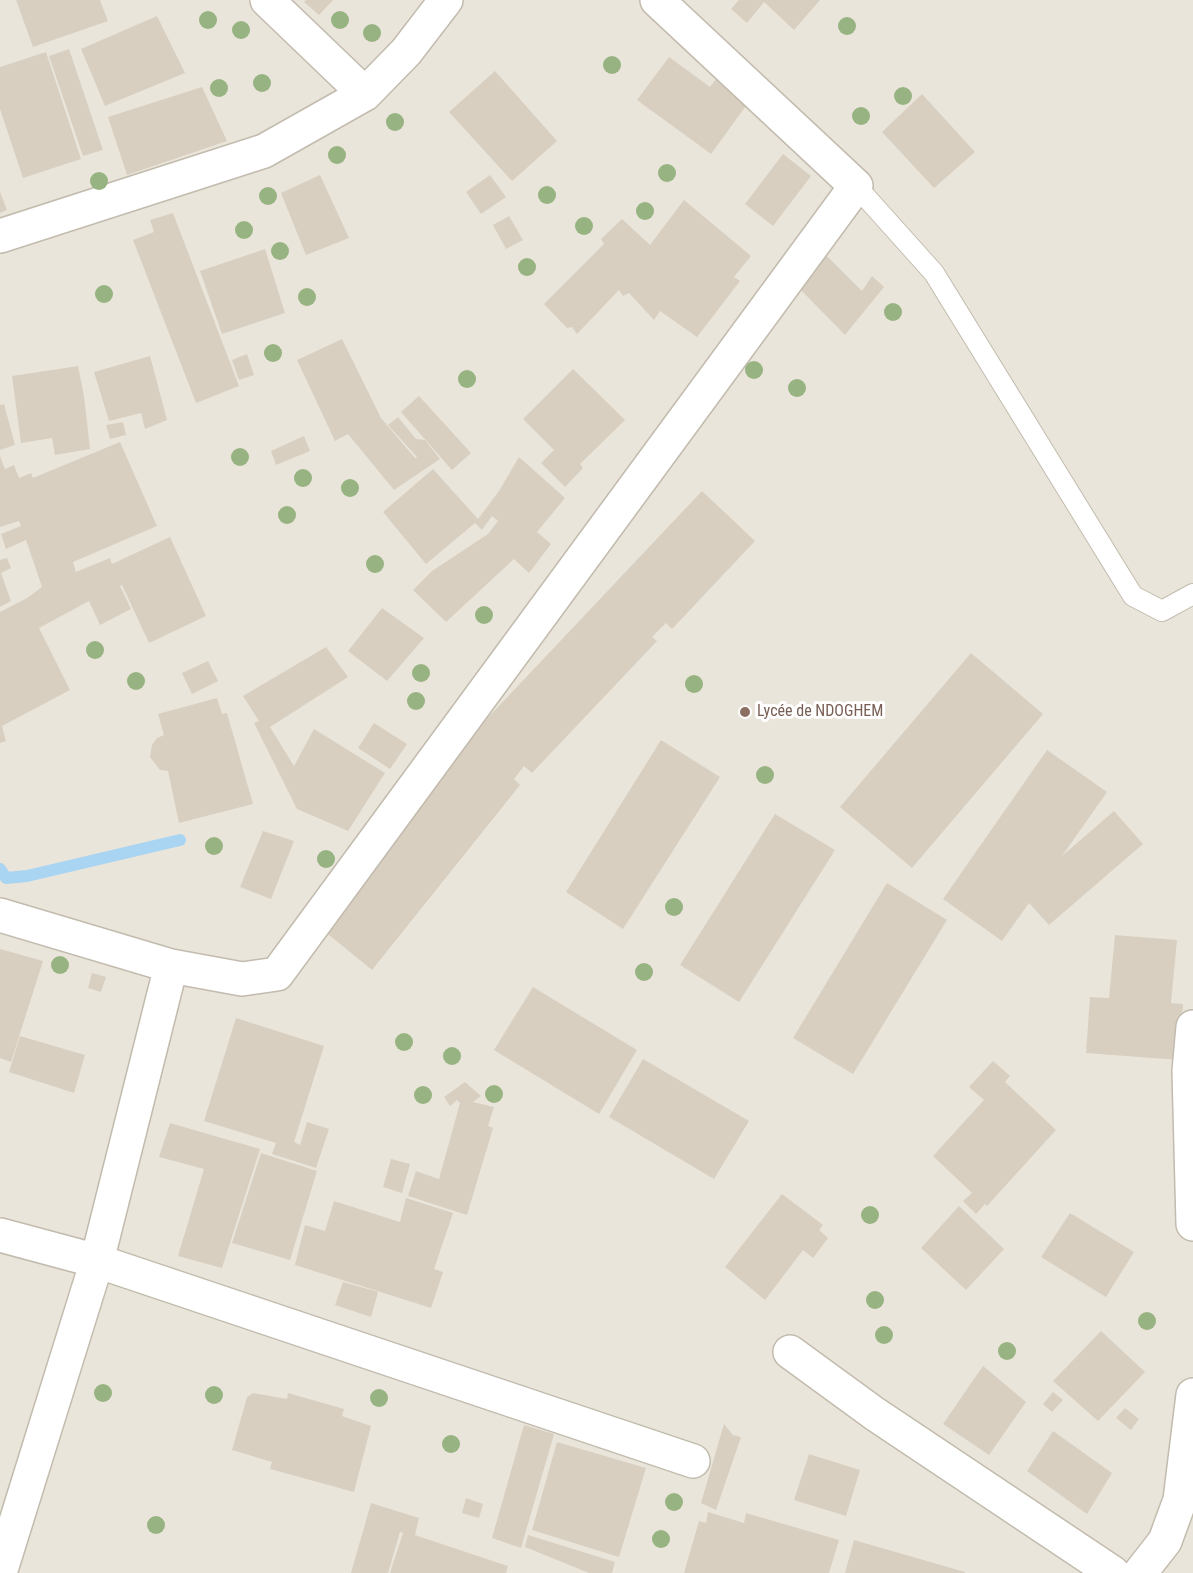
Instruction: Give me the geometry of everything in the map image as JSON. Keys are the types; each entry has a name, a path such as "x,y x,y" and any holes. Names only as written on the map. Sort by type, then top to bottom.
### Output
{"street":[{"path":"267,0 365,94"},
{"path":"0,236 264,151 365,94 406,52 446,0"},
{"path":"0,915 171,966 242,980 277,974 856,186 657,0"},
{"path":"0,1573 97,1261 171,966"},
{"path":"1193,1027 1189,1071 1193,1224"},
{"path":"0,1235 97,1261 693,1461"},
{"path":"790,1352 875,1414 1113,1573"},
{"path":"1140,1573 1165,1541 1180,1500 1193,1395"}],"lane":[{"path":"856,186 934,273 1133,596 1162,611 1193,594"}],"shaded area":[{"path":"0,0 1193,0 1193,1573 0,1573"}],"building":[{"path":"16,0 100,0 108,21 33,47"},
{"path":"306,0 333,0 319,15 304,2"},
{"path":"739,0 820,0 794,30 764,2 747,23 731,9"},
{"path":"157,16 185,73 105,106 81,49"},
{"path":"69,49 103,150 83,156 49,56"},
{"path":"46,52 81,159 23,178 0,109 0,67"},
{"path":"669,57 710,87 716,79 748,103 711,154 637,100"},
{"path":"495,71 557,141 512,181 449,112"},
{"path":"202,87 227,141 127,175 108,117"},
{"path":"922,94 975,152 934,188 882,132"},
{"path":"783,154 811,176 773,226 745,204"},
{"path":"320,175 349,238 306,255 281,193"},
{"path":"490,175 506,197 481,214 466,192"},
{"path":"0,192 7,210 0,213"},
{"path":"684,200 751,256 734,277 740,281 697,337 660,311 654,320 629,293 623,296 619,290 577,334 572,327 567,328 544,304 604,244 601,239 622,219 650,245"},
{"path":"173,213 239,386 196,403 133,240 154,232 150,220"},
{"path":"509,216 523,240 506,249 493,225"},
{"path":"265,249 285,313 222,334 200,271"},
{"path":"823,252 862,291 872,276 884,287 845,335 796,285"},
{"path":"342,339 381,418 415,458 417,457 388,425 398,417 416,439 425,440 440,459 394,490 348,434 335,441 297,360"},
{"path":"247,354 254,375 239,380 232,360"},
{"path":"150,356 167,420 145,429 141,413 109,421 94,372"},
{"path":"78,366 90,449 55,455 52,438 21,443 12,376"},
{"path":"573,369 625,420 580,464 583,468 565,487 541,463 554,450 523,419"},
{"path":"419,396 471,453 452,470 401,412"},
{"path":"4,404 15,445 0,450 0,405"},
{"path":"123,422 126,435 110,439 106,425"},
{"path":"304,436 310,451 276,465 271,451"},
{"path":"120,442 157,526 73,562 76,572 110,558 112,564 170,537 206,616 149,643 122,585 120,586 131,609 100,625 89,601 39,628 70,690 2,726 6,741 0,743 0,612 42,587 26,540 6,549 1,534 21,526 19,521 0,527 0,456 5,469 14,465 19,478 31,473 33,478"},
{"path":"519,457 565,498 537,532 551,544 529,573 514,559 446,622 413,590 432,571 488,534 498,521 492,516 482,530 475,523 426,564 383,512 433,469 478,519 499,491"},
{"path":"702,491 755,541 672,629 666,623 652,637 657,641 532,773 524,766 514,779 520,785 372,970 318,926 481,725"},
{"path":"7,558 11,568 1,573 11,601 0,607 0,560"},
{"path":"382,608 424,638 387,681 348,651"},
{"path":"326,647 348,677 270,727 294,766 314,729 385,773 348,831 297,809 254,723 259,721 243,696"},
{"path":"971,653 1043,714 912,868 840,807"},
{"path":"208,661 218,681 192,694 182,673"},
{"path":"217,698 222,714 227,713 253,804 179,823 168,771 160,770 150,757 152,745 157,738 164,735 158,714"},
{"path":"374,723 407,744 390,769 358,748"},
{"path":"661,740 720,777 623,929 566,892"},
{"path":"1047,750 1107,792 1062,856 1114,811 1143,844 1049,925 1029,903 1002,941 943,899"},
{"path":"775,814 835,850 739,1002 680,965"},
{"path":"263,831 294,841 271,899 240,887"},
{"path":"887,883 947,920 853,1074 793,1038"},
{"path":"1115,935 1177,940 1171,1003 1183,1004 1179,1060 1086,1053 1090,997 1109,998"},
{"path":"0,949 43,961 11,1062 0,1058"},
{"path":"92,973 106,977 101,992 88,988"},
{"path":"533,987 637,1050 599,1114 494,1050"},
{"path":"236,1018 324,1046 294,1142 300,1145 307,1122 329,1129 316,1168 272,1154 276,1143 204,1121"},
{"path":"20,1036 85,1055 74,1093 9,1072"},
{"path":"643,1059 749,1121 714,1179 609,1117"},
{"path":"993,1061 1010,1076 1005,1082 1056,1130 987,1206 985,1204 976,1214 963,1201 972,1193 933,1156 984,1100 969,1087"},
{"path":"465,1082 481,1096 473,1102 494,1107 488,1126 493,1128 467,1215 408,1196 416,1171 439,1179 460,1103 457,1100 450,1106 444,1097"},
{"path":"170,1123 260,1149 222,1268 178,1256 204,1169 159,1157"},
{"path":"261,1153 317,1171 290,1260 232,1243"},
{"path":"391,1159 410,1164 402,1193 383,1187"},
{"path":"782,1194 823,1225 819,1230 828,1238 813,1258 803,1250 765,1300 725,1267"},
{"path":"406,1198 453,1213 434,1269 443,1272 431,1308 295,1265 305,1225 325,1231 334,1201 400,1222"},
{"path":"959,1206 1004,1249 966,1290 921,1248"},
{"path":"1070,1213 1134,1252 1106,1297 1041,1257"},
{"path":"343,1282 378,1292 371,1317 335,1305"},
{"path":"1101,1331 1145,1372 1098,1421 1053,1381"},
{"path":"983,1366 1026,1402 989,1455 943,1424"},
{"path":"1053,1392 1063,1400 1052,1412 1043,1404"},
{"path":"253,1393 287,1399 288,1393 344,1409 342,1416 371,1426 354,1492 270,1469 272,1462 232,1450 247,1397"},
{"path":"1125,1408 1139,1419 1131,1430 1116,1418"},
{"path":"724,1424 733,1435 741,1437 716,1510 701,1503"},
{"path":"524,1425 554,1434 521,1548 492,1538"},
{"path":"1053,1431 1112,1473 1087,1514 1027,1471"},
{"path":"557,1442 646,1468 619,1557 532,1530"},
{"path":"809,1454 860,1470 846,1516 794,1500"},
{"path":"466,1498 483,1504 479,1518 462,1513"},
{"path":"371,1503 419,1518 415,1535 508,1566 506,1573 390,1573 403,1533 400,1532 388,1573 351,1573"},
{"path":"708,1512 744,1523 746,1513 839,1540 829,1573 684,1573 699,1521 706,1523"},
{"path":"528,1535 615,1562 612,1573 589,1573 525,1547"},
{"path":"854,1540 965,1572 965,1573 845,1573"}],"waterway":[{"path":"0,869 6,878 27,876 180,840"}],"place":[{"name":"Lycée de NDOGHEM","path":"745,712"}]}
